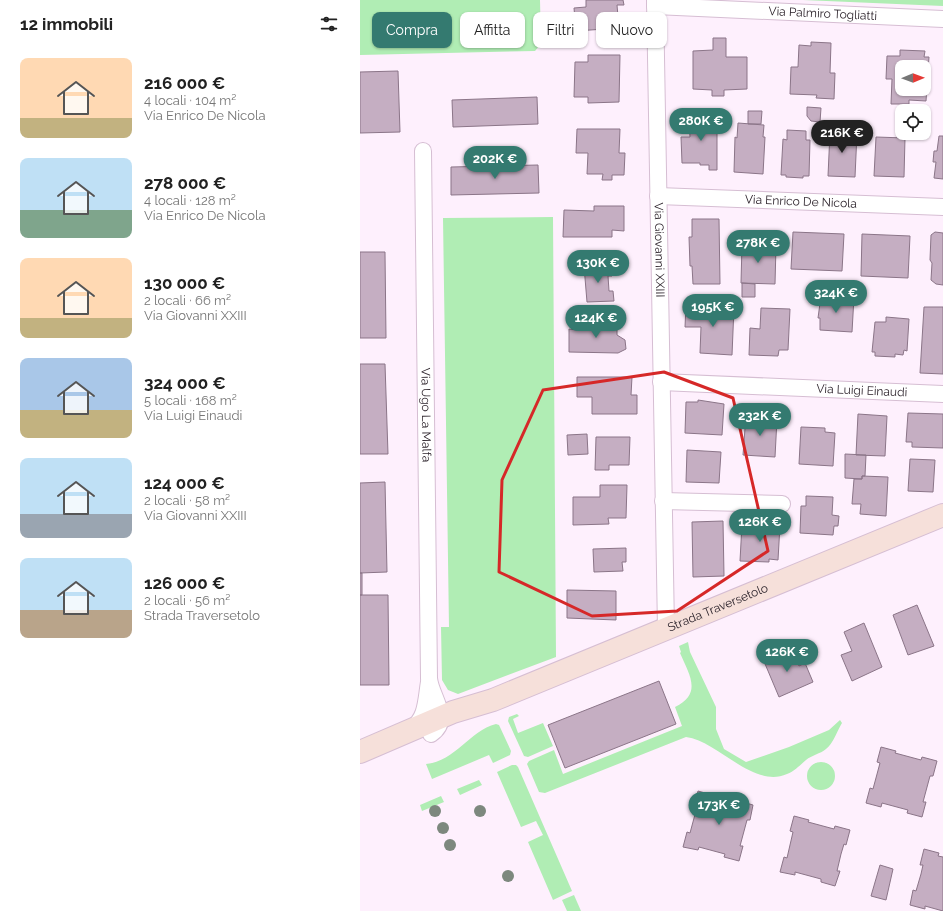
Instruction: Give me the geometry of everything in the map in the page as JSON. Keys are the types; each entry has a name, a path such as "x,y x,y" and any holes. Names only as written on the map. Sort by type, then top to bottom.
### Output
{"main road":[{"name":"Strada Traversetolo","path":"360,752 431,721 493,700 943,515"},
{"name":"Strada Traversetolo","path":"360,768 431,721 463,719 493,700"}],"street":[{"name":"Via Palmiro Togliatti","path":"655,3 943,19"},
{"name":"Via Giovanni XXIII","path":"655,3 666,629"},
{"name":"Via Ugo La Malfa","path":"423,151 429,678 431,721"},
{"name":"Via Enrico De Nicola","path":"658,196 943,207"},
{"name":"Via Luigi Einaudi","path":"661,382 943,394"},
{"path":"663,501 782,504"}],"highlighted area":[{"path":"664,372 733,398 768,551 677,611 592,616 499,572 502,480 543,390"}],"green space":[{"path":"360,0 540,0 540,12 533,12 533,48 538,48 535,51 360,55"},
{"path":"803,0 943,0 943,6"},
{"path":"553,217 556,657 458,694 448,690 442,680 441,627 449,627 443,218"},
{"path":"688,642 690,652 716,707 716,729 724,749 746,762 789,747 829,730 840,720 842,723 831,744 824,751 808,758 787,774 774,777 761,775 749,770 698,740 686,737 545,793 539,792 527,764 529,761 554,750 563,774 682,726 675,707 684,702 689,696 691,683 690,676 680,653 679,646"},
{"path":"517,714 519,716 513,719 518,733 543,723 553,746 528,757 524,756 508,721 509,717"},
{"path":"496,724 499,725 511,751 510,755 493,763 489,755 432,779 426,764 437,762 446,757 478,733"},
{"path":"821,762 831,766 835,776 831,786 821,790 811,786 807,776 811,766"},
{"path":"512,765 516,765 518,767 572,891 553,900 528,842 543,835 536,821 521,827 497,772"},
{"path":"479,780 482,785 460,795 457,789"},
{"path":"441,796 444,802 422,811 420,805"},
{"path":"574,895 581,911 567,911 562,900"}],"building":[{"path":"586,0 623,0 624,5 617,5 618,12 596,12 596,30 588,30 588,12 574,12 574,8 586,7"},
{"path":"713,38 726,38 726,57 747,57 747,89 724,90 724,96 712,96 712,90 693,89 693,51 713,50"},
{"path":"811,42 831,43 830,73 835,73 834,99 816,98 817,95 790,94 791,67 798,67 799,45 811,46"},
{"path":"900,50 925,51 924,57 929,57 929,60 895,60 895,96 926,96 926,101 909,100 909,104 891,104 892,79 886,79 887,56 900,56"},
{"path":"588,55 620,55 619,102 588,103 588,97 574,97 575,62 588,62"},
{"path":"398,71 400,132 360,133 360,72"},
{"path":"537,97 538,124 453,127 452,100"},
{"path":"807,107 821,108 820,122 811,121 807,116"},
{"path":"748,111 762,111 761,124 748,124"},
{"path":"717,115 717,170 709,170 709,165 700,165 700,163 682,163 681,137 690,137 689,116"},
{"path":"738,123 764,125 763,137 765,137 763,174 734,172 735,137 737,138"},
{"path":"577,129 620,129 619,153 625,153 624,175 612,175 612,180 602,180 603,174 587,174 588,153 576,153"},
{"path":"787,130 806,131 806,140 810,140 809,176 803,176 803,178 786,177 786,175 781,175 783,139 787,140"},
{"path":"830,132 857,133 855,177 828,176"},
{"path":"939,136 943,136 943,179 934,178 936,162 933,162 934,151 937,151"},
{"path":"876,137 895,138 895,140 905,140 904,177 874,176"},
{"path":"538,165 539,193 451,195 451,167"},
{"path":"594,206 624,206 624,231 612,230 612,237 563,237 564,210 594,211"},
{"path":"692,219 719,219 720,284 693,284 692,266 690,266 689,237 692,237"},
{"path":"793,232 844,234 842,271 791,269"},
{"path":"935,232 943,233 943,285 936,284 931,280 931,235"},
{"path":"862,234 910,236 908,278 861,276"},
{"path":"742,245 776,246 775,284 741,283"},
{"path":"360,252 385,252 386,338 360,338"},
{"path":"584,266 611,266 612,276 608,276 609,291 613,291 614,301 587,302"},
{"path":"742,283 755,284 755,297 742,297"},
{"path":"821,296 854,297 852,332 820,330 820,318 818,318"},
{"path":"686,305 734,307 732,355 700,353 701,327 685,327"},
{"path":"924,307 943,307 943,374 920,373"},
{"path":"761,308 790,309 788,350 779,350 778,356 749,355 750,328 760,329"},
{"path":"886,317 909,319 907,351 904,350 903,355 895,354 895,357 875,356 875,352 872,352 875,322 886,322"},
{"path":"577,323 617,324 617,335 625,340 626,349 618,353 569,352 569,329 577,330"},
{"path":"360,364 385,364 388,454 360,454"},
{"path":"577,377 632,377 631,395 637,395 637,414 592,414 592,397 577,397"},
{"path":"698,400 724,404 722,435 685,433 686,402 698,402"},
{"path":"908,413 943,414 943,448 912,447 912,442 906,442"},
{"path":"858,414 887,416 885,456 856,455"},
{"path":"746,415 760,415 760,419 777,419 775,457 743,455"},
{"path":"801,427 825,428 825,432 835,433 833,466 799,464"},
{"path":"587,434 588,454 568,455 567,435"},
{"path":"596,437 630,437 629,465 609,465 609,470 595,470"},
{"path":"687,450 721,452 719,483 686,482"},
{"path":"845,454 866,455 865,476 862,476 862,479 845,478"},
{"path":"910,459 935,460 933,492 908,491"},
{"path":"862,476 888,477 886,516 860,514 861,504 852,504 854,479 862,479"},
{"path":"385,482 387,572 360,573 360,483"},
{"path":"600,485 627,485 626,518 608,518 609,524 573,525 573,497 600,497"},
{"path":"806,496 833,497 832,515 839,516 838,526 834,526 833,535 800,533 801,506 806,506"},
{"path":"723,521 724,576 693,577 692,522"},
{"path":"742,524 780,525 778,560 769,559 769,562 740,561"},
{"path":"626,548 626,562 622,562 623,571 594,572 593,549"},
{"path":"360,573 362,573 362,595 360,595"},
{"path":"567,590 616,591 616,620 567,618"},
{"path":"360,595 388,595 389,685 360,685"},
{"path":"917,605 934,646 908,655 893,615"},
{"path":"864,623 882,667 852,681 841,655 852,651 844,632"},
{"path":"783,651 785,657 794,654 799,666 805,663 813,682 779,697 763,659"},
{"path":"659,681 676,724 565,768 548,725"},
{"path":"881,747 896,751 895,753 921,760 922,757 937,761 933,776 930,776 923,802 926,802 922,817 907,813 908,810 882,803 881,807 866,803 870,788 873,789 880,763 877,762"},
{"path":"698,791 712,795 712,797 738,804 739,801 753,805 750,820 747,820 740,846 743,846 739,861 724,857 725,854 699,847 698,850 683,847 687,832 690,833 697,807 694,806"},
{"path":"794,816 809,820 808,822 834,829 835,826 850,830 846,845 844,844 841,854 837,871 840,871 835,886 821,882 821,879 795,872 795,875 780,872 784,857 787,858 793,832 790,831"},
{"path":"924,849 939,853 938,856 943,857 943,911 925,906 925,909 910,905 913,890 916,891 921,874 923,865 920,865"},
{"path":"880,865 893,869 886,900 871,896"}]}
